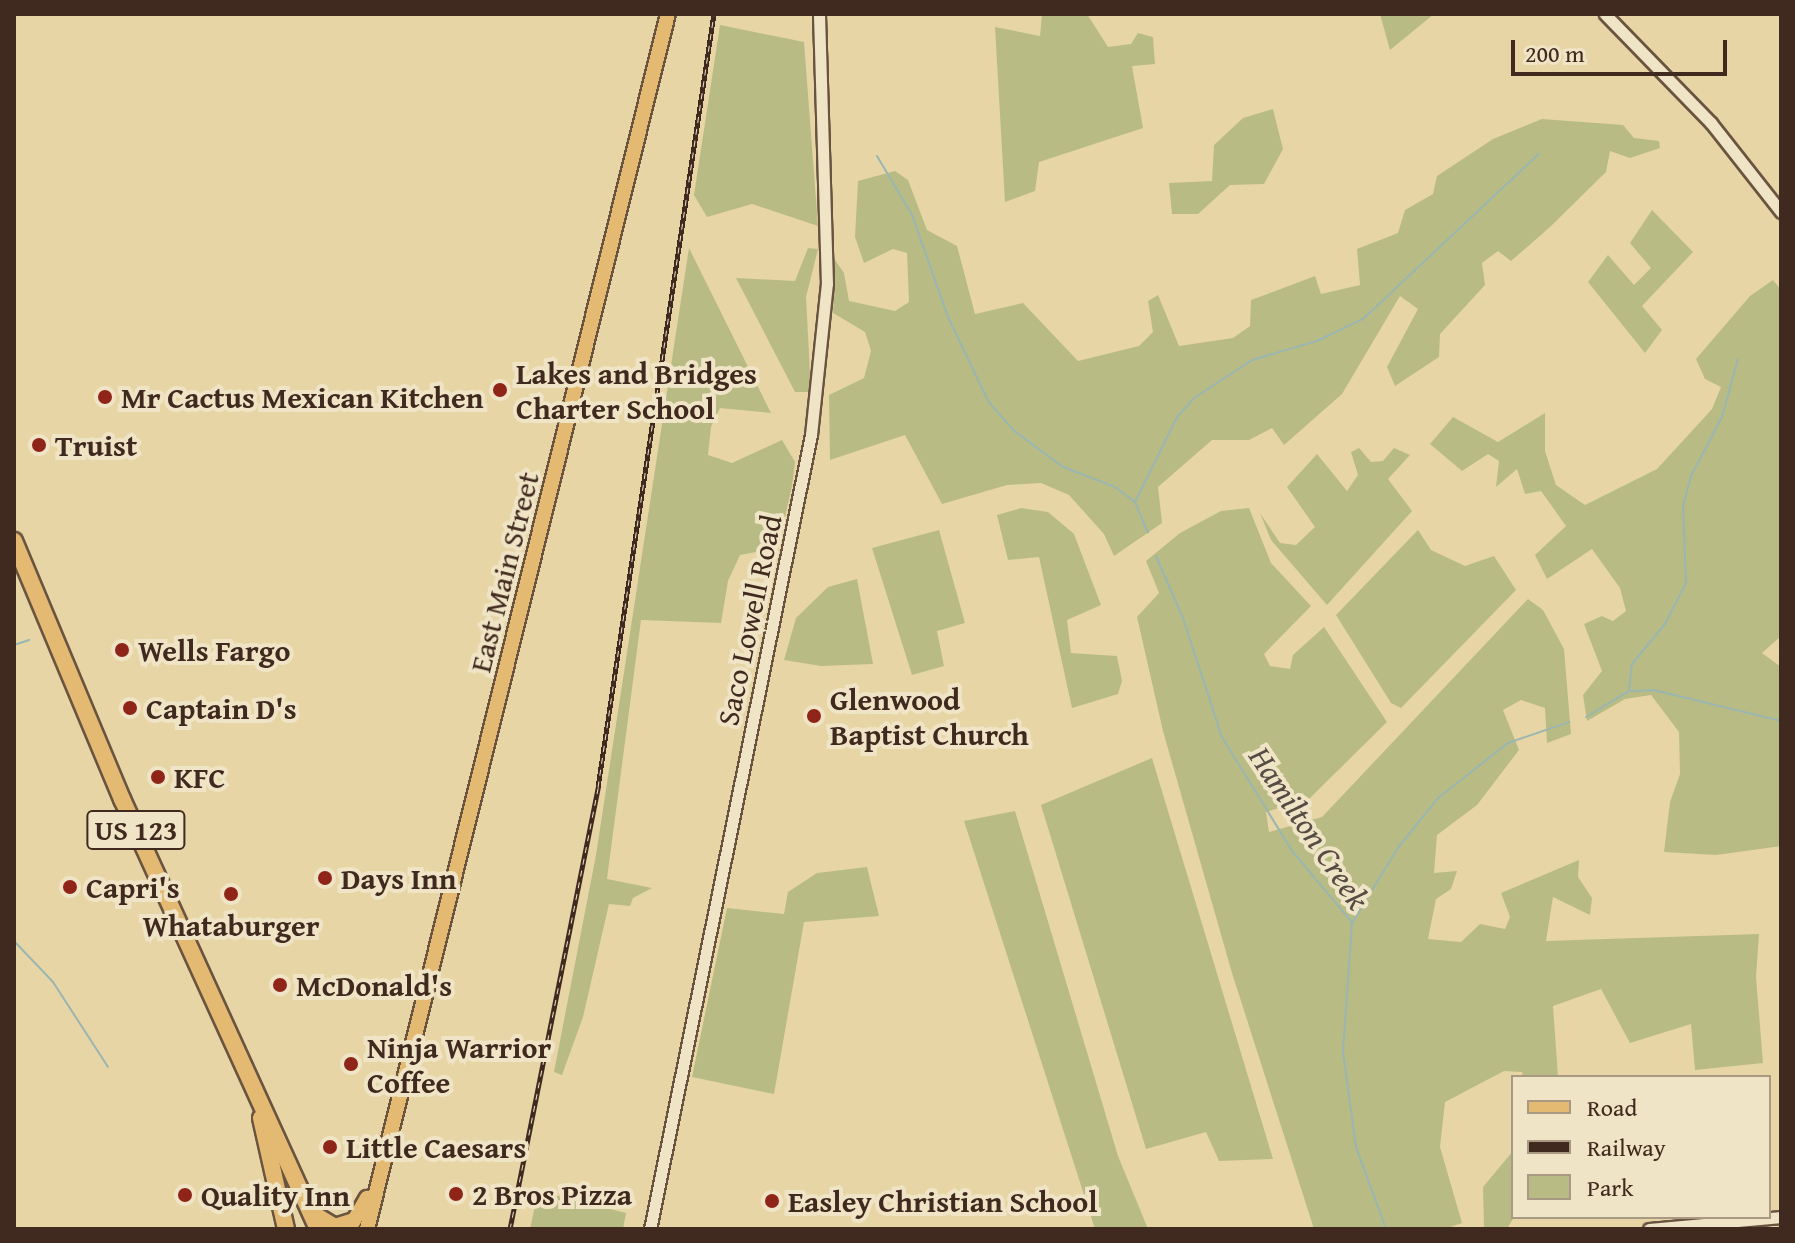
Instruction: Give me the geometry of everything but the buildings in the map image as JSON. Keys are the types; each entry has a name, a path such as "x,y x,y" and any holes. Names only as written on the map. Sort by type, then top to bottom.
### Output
{"highway":[{"name":"US 123","path":"14,541 117,788 255,1098 318,1229"},
{"name":"US 123","path":"255,1098 286,1229"}],"main road":[{"name":"East Main Street","path":"367,1229 668,14"},
{"name":"East Main Street","path":"349,1229 360,1215 375,1163 387,1142"},
{"path":"312,1212 335,1226 360,1215"}],"street":[{"name":"Saco Lowell Road","path":"650,1229 811,435 827,284 819,14"},
{"path":"1605,14 1711,123 1781,212"},
{"path":"1649,1229 1759,1219"}],"green space":[{"path":"1042,14 1087,14 1108,47 1131,44 1138,33 1153,37 1155,64 1132,66 1143,128 1039,162 1035,191 1005,202 995,27 1040,36"},
{"path":"1380,14 1434,14 1390,50"},
{"path":"720,25 804,42 818,226 752,204 707,217 694,195"},
{"path":"1273,109 1283,149 1264,184 1230,185 1198,214 1172,214 1169,183 1212,181 1214,145 1243,118"},
{"path":"1542,119 1623,125 1634,138 1659,141 1660,148 1630,158 1610,151 1606,172 1550,227 1511,261 1498,251 1482,263 1485,285 1440,334 1439,357 1395,386 1387,367 1418,309 1400,296 1342,394 1284,445 1272,428 1249,440 1212,440 1158,487 1162,523 1114,556 1104,534 1069,495 1041,483 1007,485 942,504 905,435 830,460 829,395 864,378 871,351 865,332 833,313 835,260 844,273 849,301 895,311 909,302 907,253 893,249 864,263 855,237 858,181 895,171 908,180 927,230 957,246 975,314 1023,303 1078,361 1139,346 1153,332 1148,301 1158,295 1179,346 1233,338 1250,326 1251,300 1315,276 1321,294 1360,285 1357,249 1398,233 1405,210 1433,194 1437,176 1493,139"},
{"path":"1652,210 1693,252 1642,306 1662,330 1645,353 1588,282 1608,255 1634,285 1651,268 1630,243"},
{"path":"689,248 771,413 720,408 711,427 708,455 732,463 782,440 795,462 792,486 778,548 740,555 728,581 721,623 641,620 607,879 652,888 633,898 630,906 609,904 583,1017 562,1075 554,1072 596,855"},
{"path":"808,248 818,249 806,297 811,392 795,392 736,278 795,281"},
{"path":"1773,280 1781,290 1781,636 1762,653 1781,667 1781,846 1716,855 1664,852 1670,802 1680,774 1679,732 1651,695 1625,699 1587,721 1583,695 1602,671 1584,624 1602,616 1613,621 1626,611 1620,588 1592,549 1547,579 1535,555 1566,526 1541,491 1525,494 1517,469 1496,487 1499,461 1488,454 1462,471 1430,444 1453,417 1498,442 1545,413 1545,451 1556,485 1585,505 1657,469 1712,409 1721,387 1705,379 1696,359 1750,296"},
{"path":"1359,448 1371,462 1383,461 1394,448 1410,455 1388,479 1412,511 1327,605 1271,540 1260,513 1280,543 1296,545 1315,527 1287,487 1317,454 1347,491 1358,475 1351,452"},
{"path":"1021,508 1048,512 1074,534 1101,605 1067,620 1071,653 1117,656 1122,681 1118,694 1072,708 1039,557 1008,560 997,515"},
{"path":"1249,508 1271,563 1311,606 1264,654 1270,666 1290,669 1293,655 1324,627 1387,722 1309,799 1266,812 1269,832 1322,817 1528,599 1543,610 1564,649 1571,734 1547,743 1545,708 1521,700 1503,710 1519,750 1477,805 1437,835 1434,873 1457,871 1451,889 1436,899 1428,939 1461,942 1480,924 1505,929 1510,917 1501,893 1579,860 1578,877 1592,898 1590,915 1553,897 1546,941 1759,934 1756,977 1763,1063 1695,1070 1691,1024 1630,1043 1601,989 1553,1006 1558,1075 1523,1075 1522,1072 1504,1071 1445,1102 1440,1147 1462,1223 1445,1229 1314,1229 1232,973 1163,731 1137,617 1159,593 1146,561 1180,533 1221,511"},
{"path":"939,530 965,623 937,631 944,666 912,675 872,548"},
{"path":"1418,530 1431,550 1465,566 1494,556 1516,590 1401,708 1391,703 1336,615"},
{"path":"857,579 873,664 821,666 784,660 796,618 828,587"},
{"path":"1152,758 1273,1159 1219,1161 1206,1132 1146,1149 1041,805"},
{"path":"1015,811 1118,1156 1148,1229 1095,1229 964,821"},
{"path":"867,867 879,916 804,922 774,1094 692,1077 727,908 784,914 788,892 817,873"},
{"path":"1511,1153 1513,1219 1507,1229 1484,1229 1483,1187"},
{"path":"538,1191 626,1213 623,1229 530,1229"}],"waterway":[{"name":"Hamilton Creek","path":"1135,502 1177,417 1194,398 1252,360 1317,341 1363,319 1539,154"},
{"path":"877,156 912,215 948,317 988,401 1013,430 1063,467 1115,487 1135,502 1148,532"},
{"path":"1629,691 1632,664 1665,624 1686,583 1683,506 1691,476 1722,417 1738,359"},
{"name":"Hamilton Creek","path":"1156,556 1183,618 1222,737 1292,851 1351,921"},
{"path":"14,645 29,640"},
{"path":"1586,717 1629,691 1654,690 1781,721"},
{"name":"Hamilton Creek","path":"1386,1229 1356,1147 1343,1052 1352,923 1397,849 1438,798 1508,743 1569,722"},
{"path":"14,941 53,982 108,1067"}],"railway":[{"path":"510,1229 598,787 714,14"}],"place":[{"name":"Lakes and Bridges Charter School","path":"500,390"},
{"name":"Mr Cactus Mexican Kitchen","path":"105,397"},
{"name":"Truist","path":"39,445"},
{"name":"Wells Fargo","path":"122,650"},
{"name":"Captain D's","path":"130,708"},
{"name":"Glenwood Baptist Church","path":"814,716"},
{"name":"KFC","path":"158,777"},
{"name":"Days Inn","path":"325,878"},
{"name":"Capri's","path":"70,887"},
{"name":"Whataburger","path":"231,894"},
{"name":"McDonald's","path":"280,985"},
{"name":"Ninja Warrior Coffee","path":"351,1064"},
{"name":"Little Caesars","path":"330,1147"},
{"name":"2 Bros Pizza","path":"456,1194"},
{"name":"Quality Inn","path":"185,1195"},
{"name":"Easley Christian School","path":"772,1201"}]}
